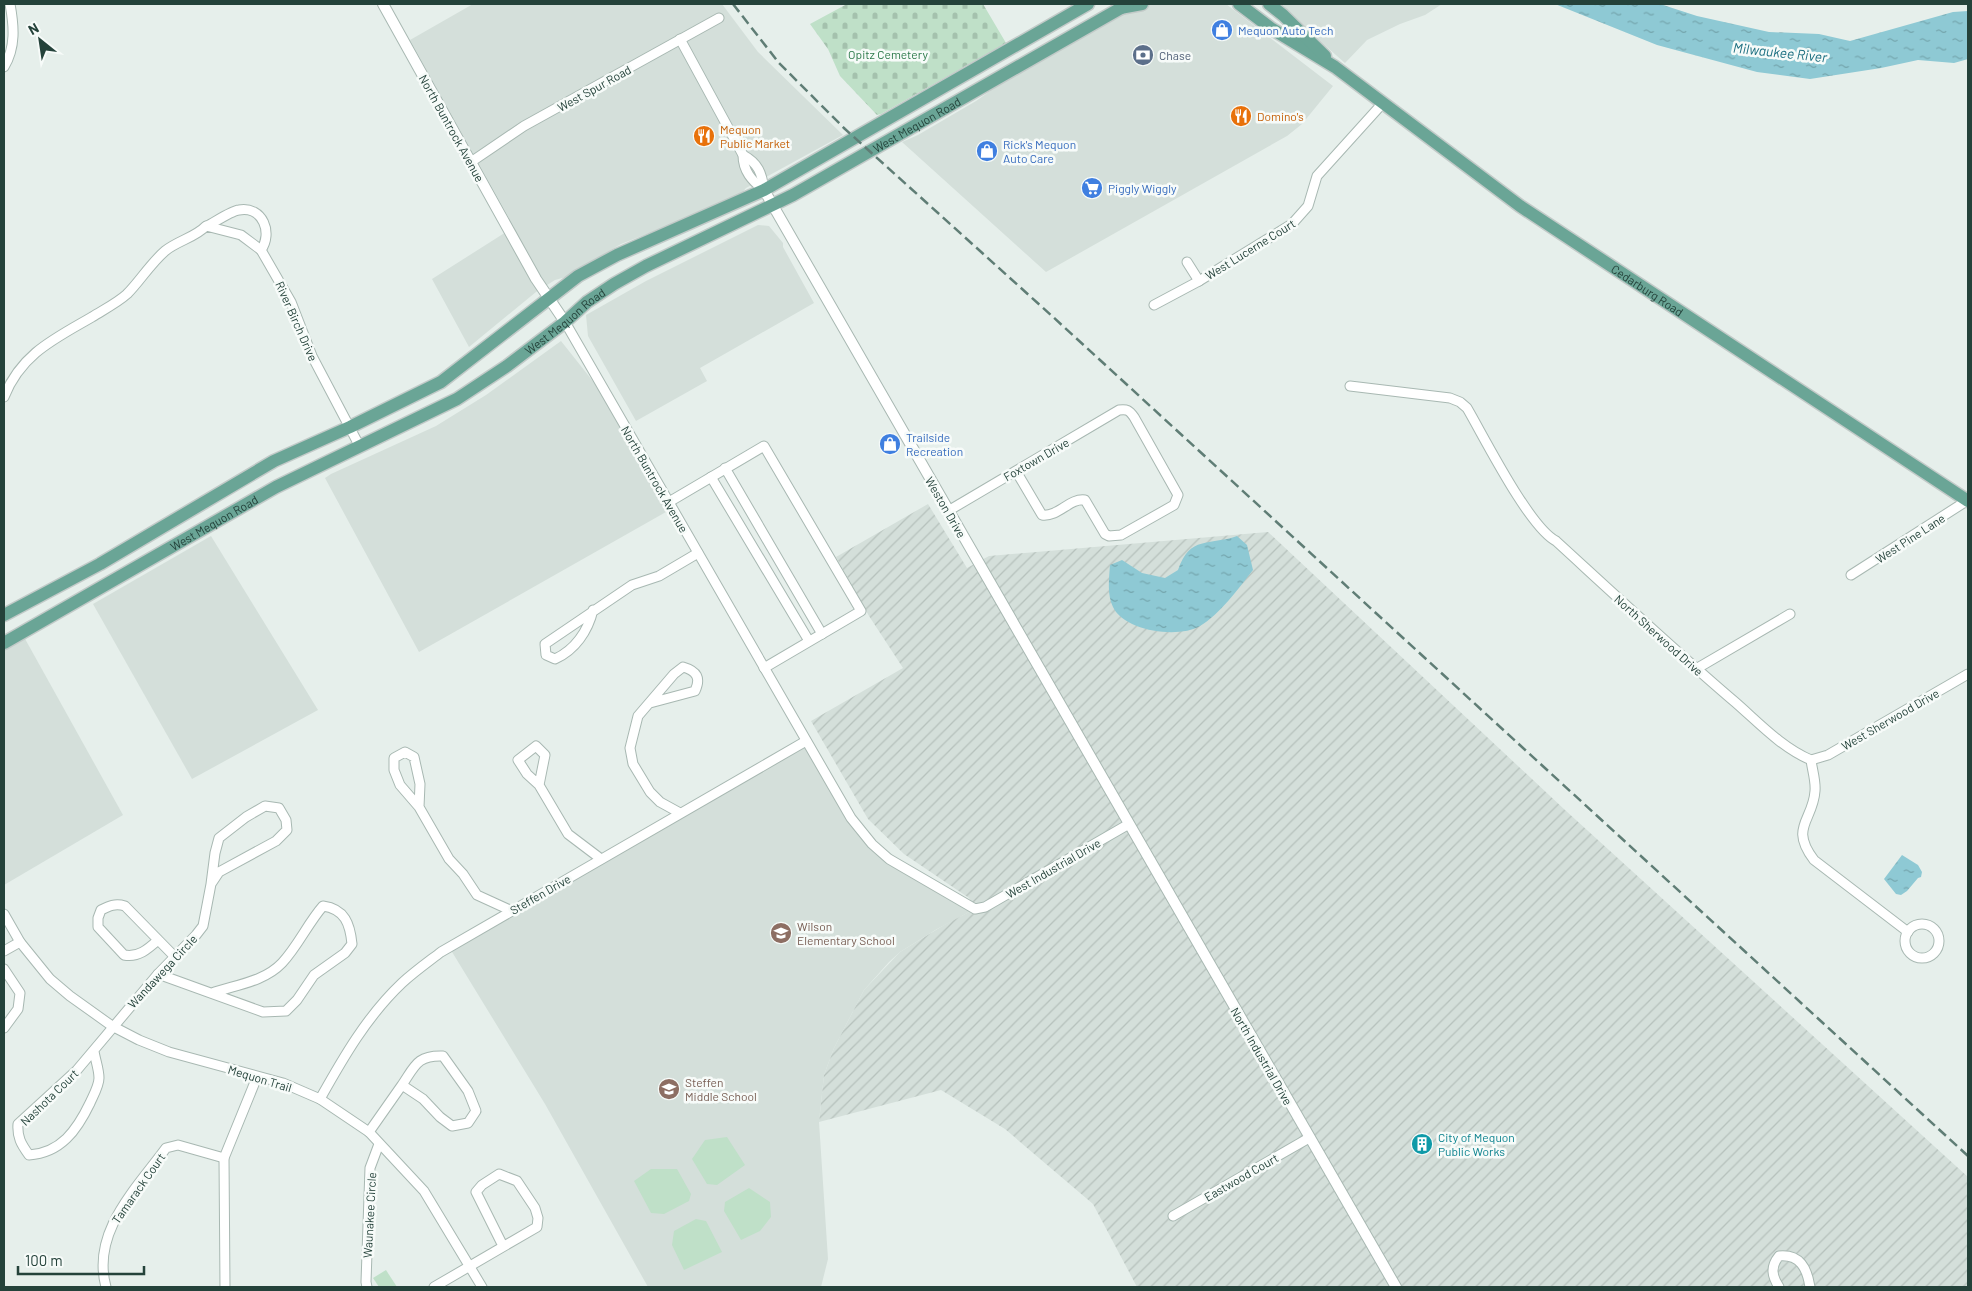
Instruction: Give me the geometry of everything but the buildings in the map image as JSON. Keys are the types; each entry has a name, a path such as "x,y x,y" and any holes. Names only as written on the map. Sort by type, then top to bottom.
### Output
{"main road":[{"name":"West Mequon Road","path":"4,615 100,564 274,461 350,427 441,382 578,276 611,258 764,190 1088,4"},
{"name":"West Mequon Road","path":"4,643 276,488 457,399 507,366 564,322 586,302 621,280 646,266 773,206 1119,7 1142,4"},
{"name":"Cedarburg Road","path":"1239,4 1272,29 1335,67 1520,206 1968,500"},
{"name":"Cedarburg Road","path":"1269,4 1289,20 1335,67"},
{"path":"969,72 979,89"},
{"path":"178,517 190,536"}],"street":[{"path":"4,67 10,56 13,41 10,4"},
{"name":"North Buntrock Avenue","path":"383,4 548,298 564,322 669,502 851,818 872,844 889,858 975,909"},
{"name":"West Spur Road","path":"471,162 524,126 719,18"},
{"path":"680,40 743,155 755,163 763,176 764,190"},
{"name":"West Lucerne Court","path":"1154,305 1199,281 1292,224 1304,213 1308,206 1317,176 1382,104"},
{"name":"Weston Drive","path":"764,190 1129,824"},
{"path":"4,397 17,372 38,350 106,309 126,294 165,251 185,238 202,231 206,226 239,210 251,211 260,217 266,226 268,235 266,244 261,250"},
{"name":"River Birch Drive","path":"206,226 241,234 261,250 291,302 312,356 360,446"},
{"path":"1187,262 1199,281"},
{"name":"North Sherwood Drive","path":"1350,386 1450,398 1460,402 1467,408 1528,512 1550,538 1783,744 1800,756 1810,760"},
{"name":"Foxtown Drive","path":"948,511 1119,410 1125,409 1134,416 1178,495 1174,505 1121,535 1109,536 1105,534 1085,500 1077,501 1053,515 1042,515 1016,471"},
{"path":"669,502 764,446 861,610 764,668"},
{"path":"725,468 822,634"},
{"path":"711,477 809,641"},
{"name":"West Pine Lane","path":"1851,575 1968,500"},
{"path":"594,610 590,624 566,654 554,659 546,655 545,644 594,610 632,585 659,576 698,552"},
{"path":"1696,669 1790,614"},
{"path":"650,703 695,692 698,686 697,677 692,670 683,667 674,674 638,716 630,748 633,764 650,792 660,802 680,813"},
{"name":"West Sherwood Drive","path":"1810,760 1828,755 1968,674"},
{"name":"Steffen Drive","path":"320,1099 348,1050 372,1017 402,983 441,952 806,741"},
{"path":"419,807 420,784 414,757 405,752 394,758 394,770 400,785 419,807 449,859 463,874 477,894 512,910"},
{"path":"1810,760 1815,789 1813,803 1802,829 1806,849 1814,860 1908,932"},
{"path":"539,785 568,834 601,859"},
{"name":"Wandawega Circle","path":"112,1026 202,926 219,838 246,817 265,806 279,808 286,820 287,830 276,841 220,872 211,884"},
{"name":"West Industrial Drive","path":"975,909 985,907 1129,824"},
{"name":"North Industrial Drive","path":"1129,824 1396,1287"},
{"path":"158,940 140,954 124,955 98,927 98,918 101,910 118,904 125,906 158,940 174,957"},
{"path":"158,974 263,1012 286,1011 297,1000 314,975 345,953 352,944 350,928 344,914 333,907 323,906 282,963 265,975 244,984 212,993"},
{"name":"Mequon Trail","path":"4,914 20,942 50,979 112,1026 139,1040 169,1052 283,1083 320,1099 369,1132 424,1191 482,1287"},
{"path":"4,951 20,942"},
{"path":"4,969 20,993 18,1009 4,1028"},
{"name":"Nashota Court","path":"94,1051 99,1078 86,1111 72,1133 56,1148 43,1154 29,1155 20,1144 18,1124 77,1070 112,1026"},
{"path":"369,1132 402,1085 420,1060 430,1055 443,1056 468,1091 476,1111 468,1123 452,1126 440,1118 424,1099 402,1085"},
{"path":"225,1287 224,1158 257,1077"},
{"name":"Eastwood Court","path":"1173,1216 1309,1138"},
{"name":"Waunakee Circle","path":"367,1287 370,1168 379,1144"},
{"name":"Tamarack Court","path":"106,1287 102,1264 109,1230 116,1214 166,1148 178,1145 224,1158"},
{"path":"434,1287 537,1227 538,1218 535,1208 517,1181 499,1174 482,1184 476,1192 503,1246"},
{"path":"1779,1287 1772,1274 1774,1262 1779,1256 1789,1255 1800,1261 1808,1276 1810,1287"}],"shaded area":[{"path":"473,4 722,4 758,52 843,135 746,188 741,194 621,244 566,277 555,280 536,292 469,347 432,279 514,227 410,40"},
{"path":"1150,4 1226,4 1333,86 1302,124 1287,136 1046,272 902,142 918,135 976,101 997,86 1124,13"},
{"path":"1282,4 1442,4 1425,15 1400,24 1367,40 1345,63"},
{"path":"758,225 769,226 783,243 783,247 814,303 700,368 707,381 636,421 588,336 586,315 646,281"},
{"path":"561,341 615,409 673,508 419,652 325,478 436,426 486,395"},
{"path":"928,504 967,568 989,556 1268,532 1565,810 1968,1177 1968,1287 1137,1287 1093,1204 1005,1129 941,1090 819,1122 824,1075 834,1048 864,990 900,952 944,925 975,909 969,898 904,854 868,819 811,721 903,668 869,616 836,557"},
{"path":"211,536 318,710 192,779 93,604"},
{"path":"24,637 123,815 4,885 4,649"},
{"path":"806,741 872,844 975,909 937,929 900,952 889,962 864,990 834,1048 824,1075 819,1122 828,1259 821,1287 648,1287 545,1104 449,947"}],"green space":[{"name":"Opitz Cemetery","path":"847,4 983,4 1006,43 877,115 840,76 828,49 810,24"},
{"path":"727,1137 745,1165 717,1185 707,1184 692,1159 705,1140"},
{"path":"651,1169 677,1169 691,1194 689,1201 664,1214 651,1213 634,1181"},
{"path":"749,1188 770,1202 771,1217 760,1231 741,1240 724,1211 725,1202"},
{"path":"696,1219 706,1221 722,1252 684,1270 672,1245 674,1231"},
{"path":"386,1270 397,1287 379,1287 373,1278"}],"water":[{"name":"Milwaukee River","path":"1555,4 1660,4 1697,16 1769,32 1819,34 1850,41 1953,12 1968,11 1968,59 1954,63 1918,60 1810,79 1757,72 1657,45"},
{"path":"1237,536 1247,545 1253,570 1221,608 1200,626 1179,632 1152,630 1128,622 1113,607 1109,592 1110,565 1122,560 1142,573 1165,578 1178,570 1188,551 1195,546"},
{"path":"1902,855 1918,865 1922,872 1921,877 1901,895 1896,894 1884,879"}],"railway":[{"path":"733,4 779,63 845,129 1052,316 1968,1156"}],"place":[{"name":"Mequon Auto Tech","path":"1222,30"},
{"name":"Chase","path":"1143,55"},
{"name":"Domino's","path":"1241,116"},
{"name":"Mequon Public Market","path":"704,136"},
{"name":"Rick's Mequon Auto Care","path":"987,151"},
{"name":"Piggly Wiggly","path":"1092,188"},
{"name":"Trailside Recreation","path":"890,444"},
{"name":"Wilson Elementary School","path":"781,933"},
{"name":"Steffen Middle School","path":"669,1089"},
{"name":"City of Mequon Public Works","path":"1422,1144"}]}
